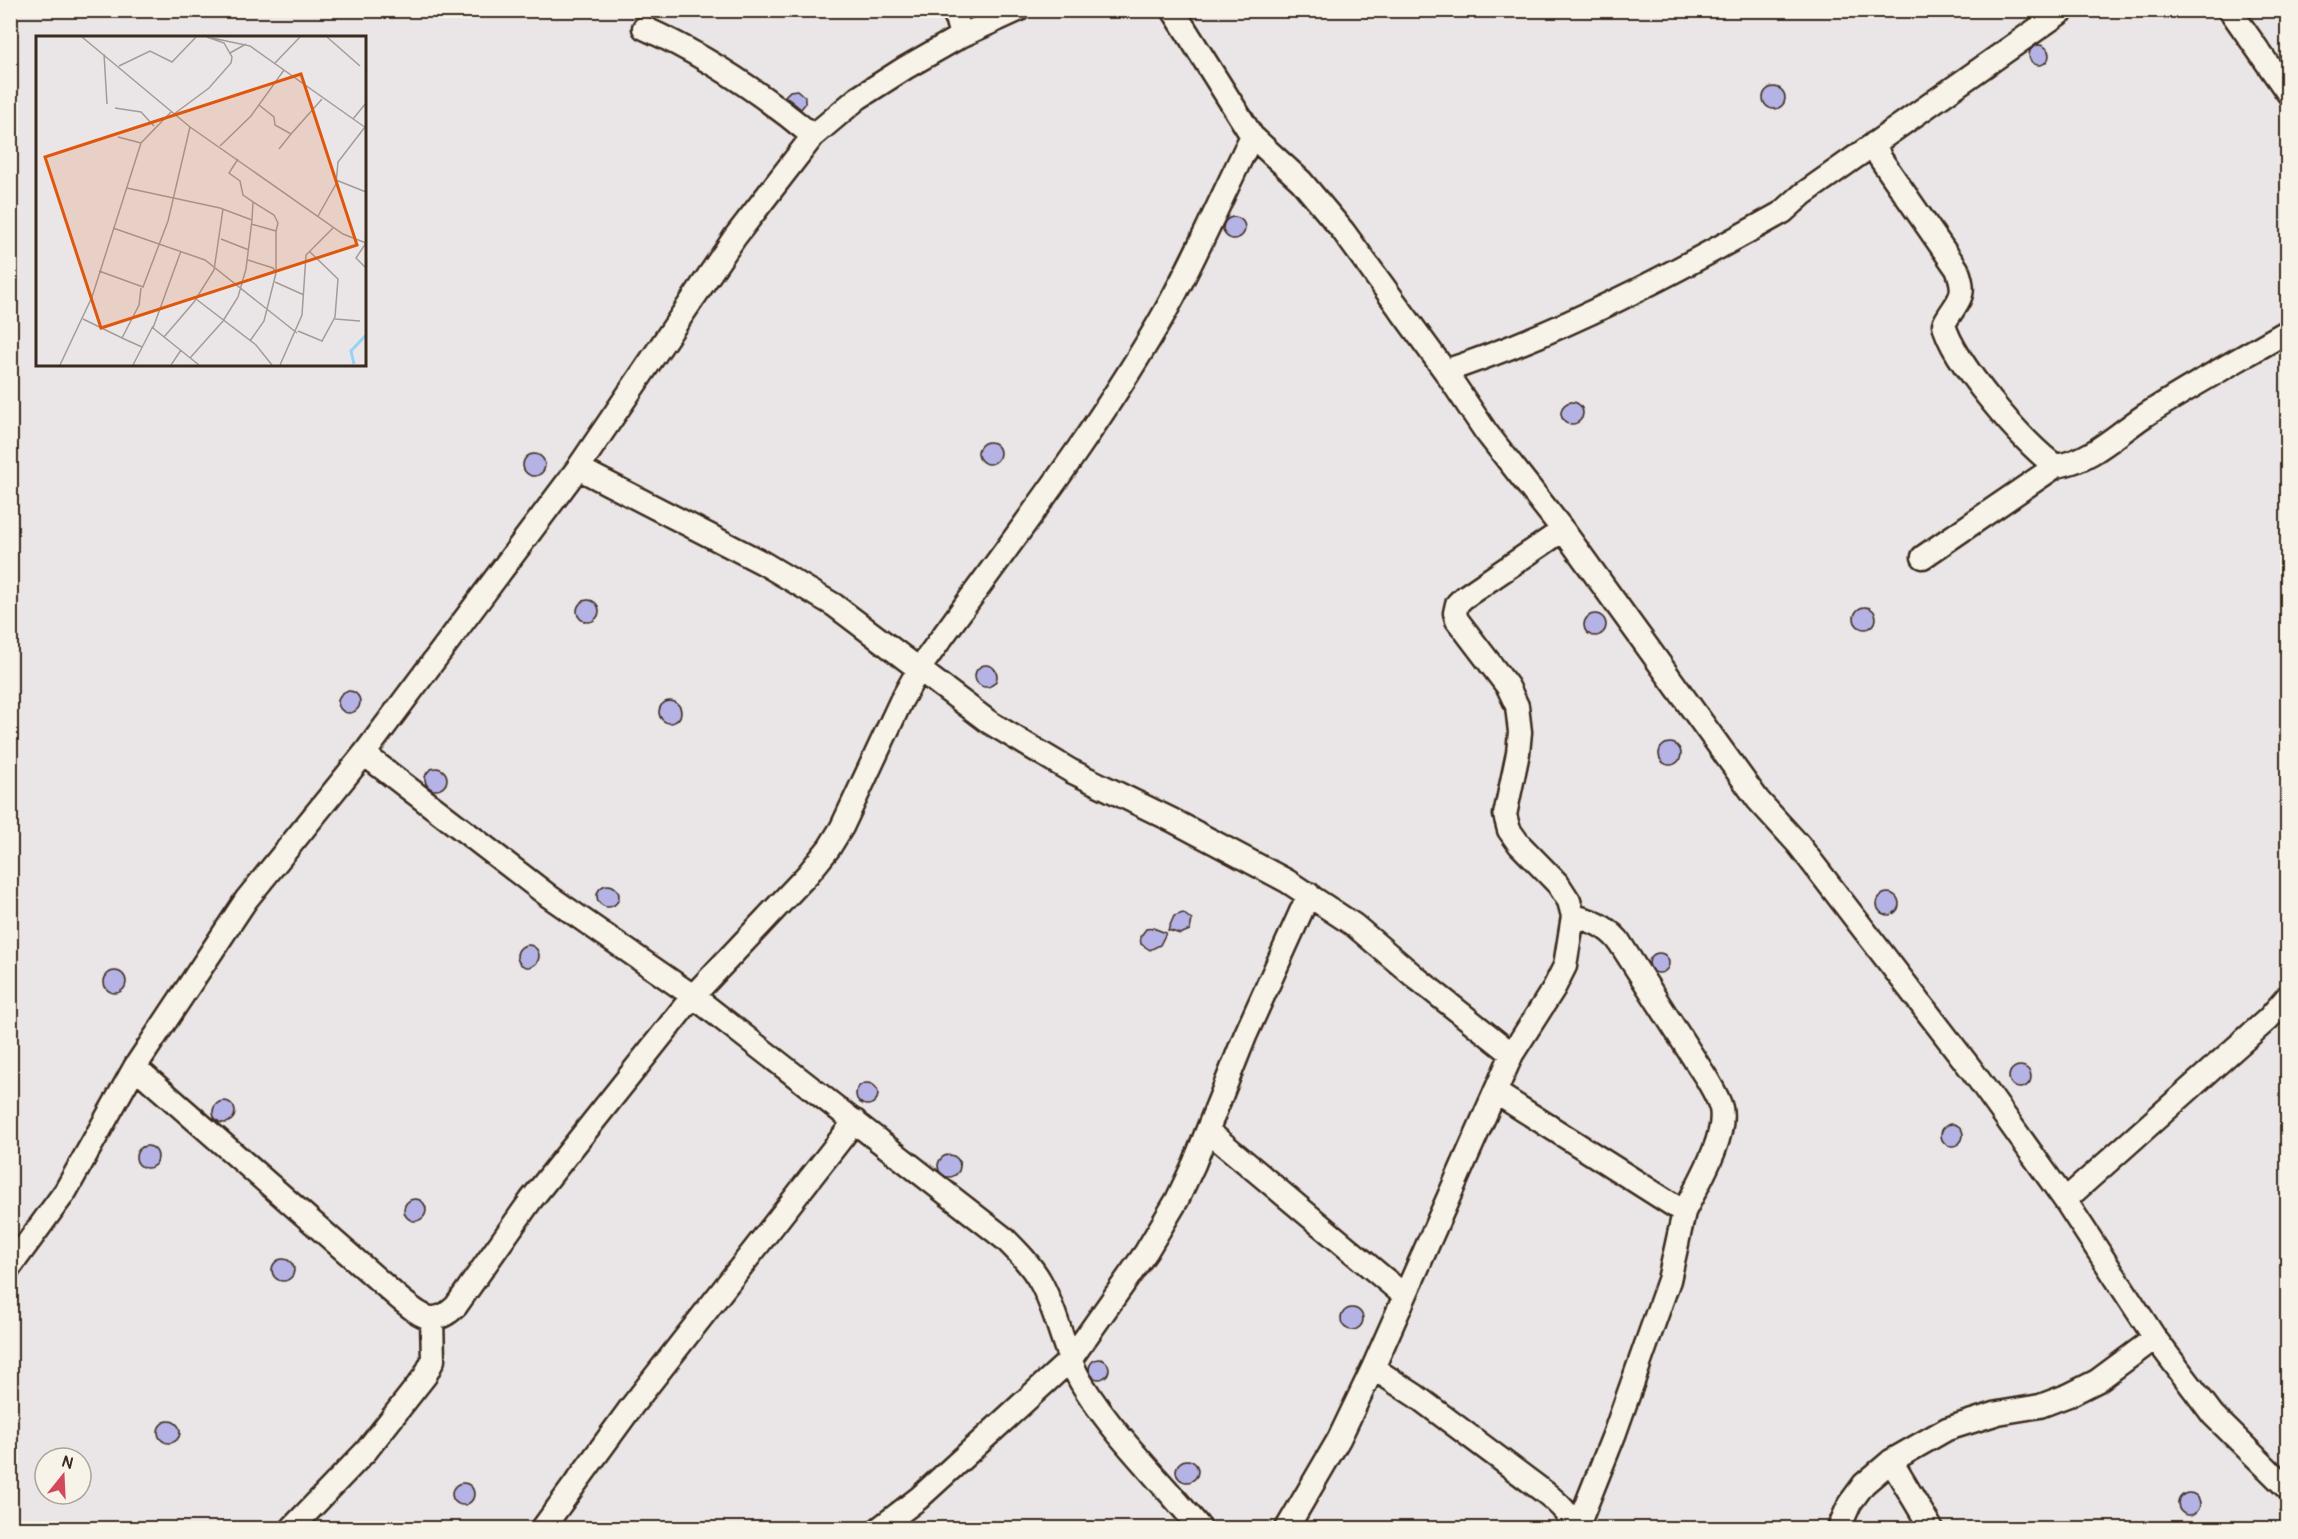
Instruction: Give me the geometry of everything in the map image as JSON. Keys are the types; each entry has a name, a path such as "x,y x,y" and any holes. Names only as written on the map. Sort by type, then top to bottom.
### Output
{"street":[{"path":"954,10 961,36"},
{"path":"10,1267 65,1191 135,1067 246,900 364,754 578,468 735,237 813,136 858,98 961,36 1018,10"},
{"path":"1173,10 1252,136 1301,181 1343,231 1445,371 1486,432 1563,530 1751,791 1798,844 1914,994 2065,1200 2155,1338 2213,1415 2288,1489"},
{"path":"1445,371 1502,352 1586,316 1783,212 1803,194 2064,10"},
{"path":"2230,10 2288,93"},
{"path":"644,28 681,45 732,75 769,100 813,136"},
{"path":"135,1067 372,1277 417,1312 432,1319 446,1316 456,1306 531,1200 693,996 808,874 829,848 842,827 901,701 919,669 1086,438 1157,327 1192,261 1252,136"},
{"path":"1875,143 1880,158 1957,269 1962,282 1960,303 1944,324 1949,342 1992,401 2034,448 2056,466"},
{"path":"1923,557 2056,466 2072,464 2081,459 2143,417 2288,330"},
{"path":"578,468 763,563 834,605 989,722 1071,771 1224,847 1309,894 1354,926 1512,1054"},
{"path":"1287,1528 1339,1439 1373,1368 1512,1054 1554,988 1564,966 1573,916 1569,901 1558,884 1519,844 1509,830 1505,815 1518,753 1520,732 1517,706 1508,687 1462,629 1455,613 1457,604 1463,598 1563,530"},
{"path":"364,754 550,897 693,996 1005,1239 1028,1262 1041,1282 1070,1360 1083,1385 1098,1407 1200,1528"},
{"path":"880,1528 919,1498 1070,1360 1146,1252 1177,1200 1208,1131 1224,1083 1309,894"},
{"path":"1573,916 1599,924 1618,940 1707,1079 1720,1106 1721,1126 1713,1152 1684,1212 1669,1280 1614,1435 1576,1528"},
{"path":"2065,1200 2268,1019 2288,996"},
{"path":"1495,1092 1684,1212"},
{"path":"543,1528 632,1406 855,1121"},
{"path":"1208,1131 1406,1296"},
{"path":"292,1528 366,1451 425,1376 433,1360 432,1319"},
{"path":"1839,1528 1850,1503 1864,1484 1891,1461 1947,1429 1998,1413 2040,1406 2069,1395 2097,1381 2155,1338"},
{"path":"1373,1368 1416,1396 1547,1494 1561,1506 1576,1528"},
{"path":"1891,1461 1931,1528"}],"building":[{"path":"2035,45 2043,45 2049,51 2049,59 2043,65 2035,65 2029,59 2029,51"},
{"path":"1774,87 1782,90 1785,98 1782,106 1774,109 1766,106 1763,98 1766,90"},
{"path":"797,90 805,97 805,104 801,109 785,96 790,91"},
{"path":"1234,217 1242,220 1245,228 1242,236 1234,239 1226,236 1223,228 1226,220"},
{"path":"1572,402 1580,405 1583,413 1580,421 1572,424 1564,421 1561,413 1564,405"},
{"path":"989,442 997,445 1000,453 997,461 989,464 981,461 978,453 981,445"},
{"path":"534,454 542,457 545,465 542,473 534,476 526,473 523,465 526,457"},
{"path":"588,600 596,603 599,611 596,619 588,622 580,619 577,611 580,603"},
{"path":"1865,607 1873,610 1876,618 1873,626 1865,629 1857,626 1854,618 1857,610"},
{"path":"1595,614 1603,617 1606,625 1603,633 1595,636 1587,633 1584,625 1587,617"},
{"path":"986,665 994,668 997,676 994,684 986,687 978,684 975,676 978,668"},
{"path":"349,691 357,694 360,702 357,710 349,713 341,710 338,702 341,694"},
{"path":"670,701 678,704 681,712 678,720 670,723 662,720 659,712 662,704"},
{"path":"1670,743 1678,746 1681,754 1678,762 1670,765 1662,762 1659,754 1662,746"},
{"path":"436,768 444,771 447,779 444,787 436,790 428,787 425,779 428,771"},
{"path":"608,885 616,888 619,896 616,904 608,907 600,904 597,896 600,888"},
{"path":"1888,893 1896,896 1899,904 1896,912 1888,915 1880,912 1877,904 1880,896"},
{"path":"1183,913 1192,920 1190,930 1180,934 1168,930 1174,916"},
{"path":"1153,928 1166,933 1160,945 1150,950 1141,944 1140,937 1146,929"},
{"path":"528,945 536,948 539,956 536,964 528,967 520,964 517,956 520,948"},
{"path":"1659,953 1666,956 1669,963 1666,970 1659,973 1652,970 1649,963 1652,956"},
{"path":"115,971 123,974 126,982 123,990 115,993 107,990 104,982 107,974"},
{"path":"2020,1066 2028,1069 2031,1077 2028,1085 2020,1088 2012,1085 2009,1077 2012,1069"},
{"path":"867,1083 875,1086 878,1094 875,1102 867,1105 859,1102 856,1094 859,1086"},
{"path":"224,1101 232,1104 235,1112 232,1120 224,1123 216,1120 213,1112 216,1104"},
{"path":"1952,1124 1960,1127 1963,1135 1960,1143 1952,1146 1944,1143 1941,1135 1944,1127"},
{"path":"147,1146 155,1149 158,1157 155,1165 147,1168 139,1165 136,1157 139,1149"},
{"path":"949,1155 957,1158 960,1166 957,1174 949,1177 941,1174 938,1166 941,1158"},
{"path":"415,1199 423,1202 426,1210 423,1218 415,1221 407,1218 404,1210 407,1202"},
{"path":"283,1259 291,1262 294,1270 291,1278 283,1281 275,1278 272,1270 275,1262"},
{"path":"1352,1308 1360,1311 1363,1319 1360,1327 1352,1330 1344,1327 1341,1319 1344,1311"},
{"path":"1095,1359 1103,1359 1109,1365 1109,1373 1103,1379 1095,1379 1089,1373 1089,1365"},
{"path":"169,1421 177,1424 180,1432 177,1440 169,1443 161,1440 158,1432 161,1424"},
{"path":"1187,1460 1195,1463 1198,1471 1195,1479 1187,1482 1179,1479 1176,1471 1179,1463"},
{"path":"463,1483 471,1486 474,1494 471,1502 463,1505 455,1502 452,1494 455,1486"},
{"path":"2189,1493 2197,1496 2200,1504 2197,1512 2189,1515 2181,1512 2178,1504 2181,1496"}]}
